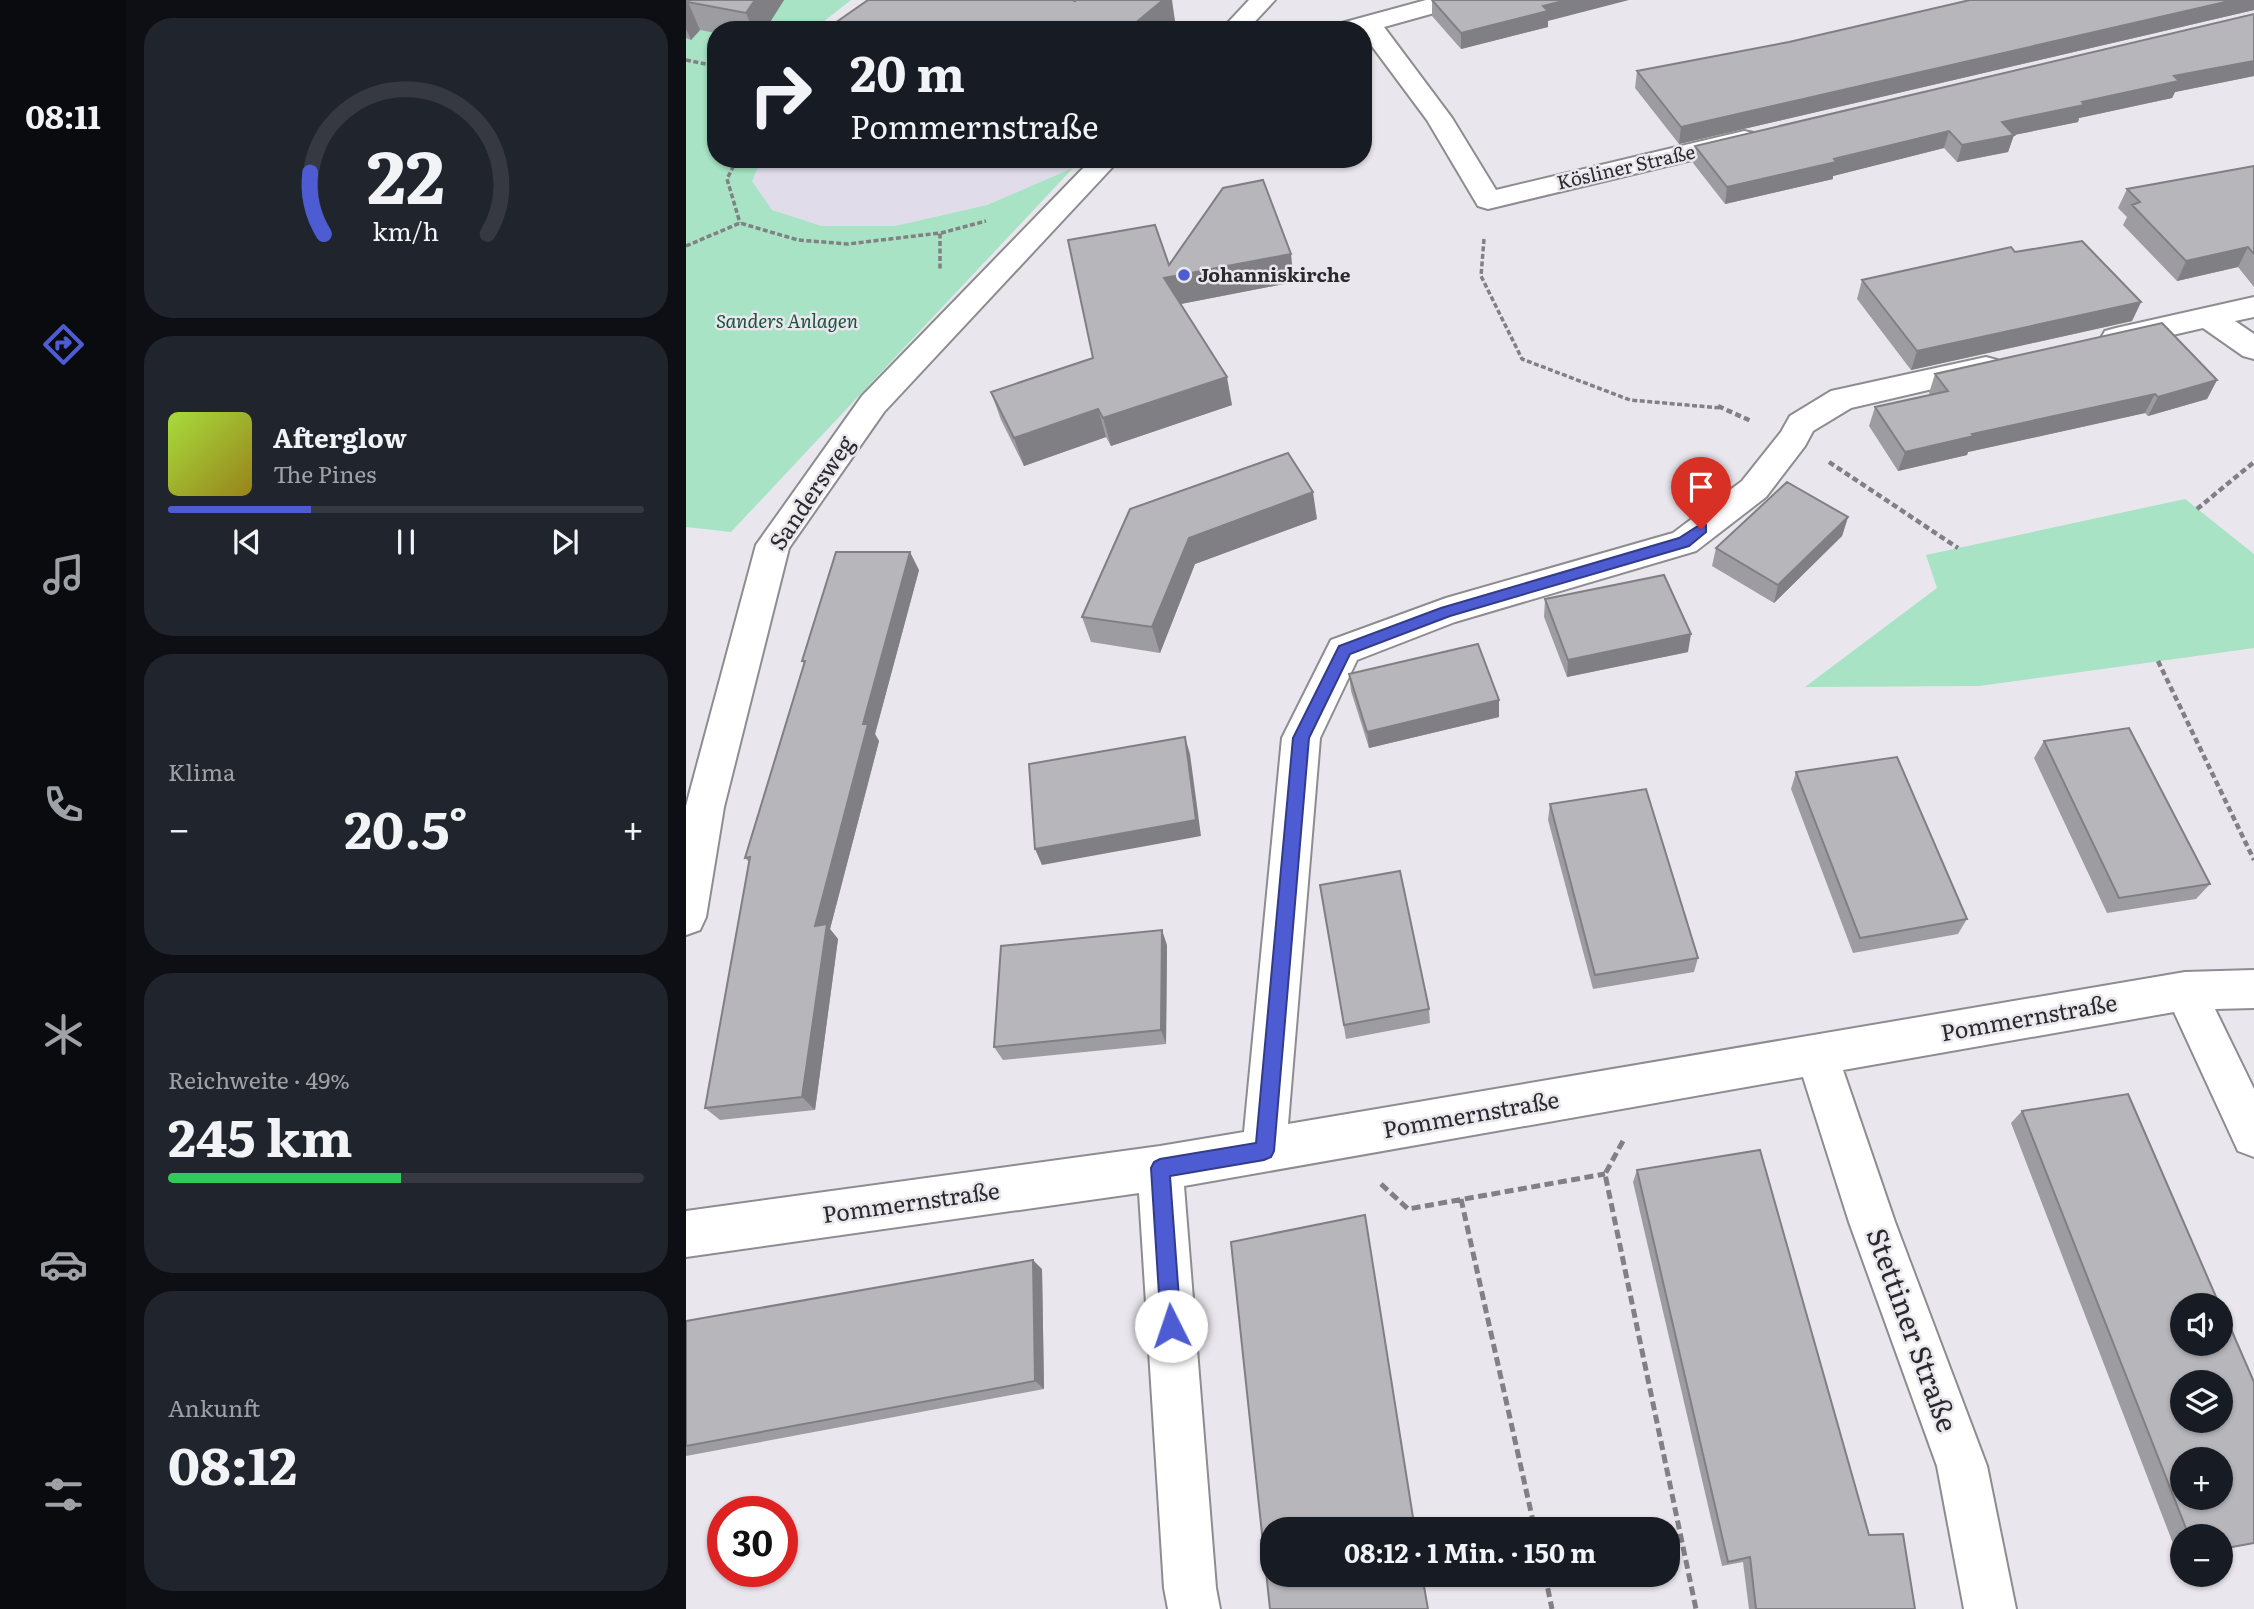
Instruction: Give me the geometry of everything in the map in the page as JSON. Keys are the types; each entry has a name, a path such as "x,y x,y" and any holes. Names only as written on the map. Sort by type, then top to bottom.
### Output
{"street":[{"path":"1242,21 1264,0"},
{"path":"1372,23 1454,0"},
{"path":"1372,45 1439,118 1488,200"},
{"name":"Kösliner Straße","path":"1488,200 1770,133"},
{"name":"Sandersweg","path":"686,917 705,807 773,545 873,404 1098,168"},
{"path":"2086,344 2254,307"},
{"path":"2208,317 2254,349"},
{"path":"1264,1151 1301,738 1345,650 1446,611 1684,542 1754,489 1794,438 1801,424 1842,399 2018,360"},
{"name":"Pommernstraße","path":"686,1234 1160,1168 2185,991 2254,989"},
{"path":"2185,991 2254,1136"},
{"name":"Stettiner Straße","path":"1817,1055 1872,1222 1962,1466 1990,1609"},
{"path":"1160,1168 1190,1588 1194,1609"}],"path":[{"path":"686,60 707,64"},
{"path":"732,168 727,179 740,223"},
{"path":"1488,200 1481,276 1522,359 1630,400 1717,406 1794,438 1958,548"},
{"path":"686,246 740,223 799,240 848,244 940,233 941,332"},
{"path":"2197,509 2254,462"},
{"path":"2158,661 2254,860"},
{"path":"1335,1139 1408,1209 1605,1174 1696,1609"},
{"path":"1461,1199 1532,1517"},
{"path":"1547,1587 1552,1609"}],"shaded area":[{"path":"758,168 1073,168 987,205 895,226 822,226 772,210 752,181"}],"green space":[{"name":"Sanders Anlagen","path":"686,0 851,0 824,21 707,21 707,168 758,168 752,181 772,210 822,226 895,226 987,205 1073,168 731,532 686,527"},
{"path":"2185,499 2254,554 2254,648 1979,686 1805,687 1937,588 1926,555"}],"building":[{"path":"686,0 755,0 746,13 688,2 686,4"},
{"path":"868,0 1163,0 1138,21 838,21"},
{"path":"1432,0 1567,0 1543,6 1548,11 1461,33"},
{"path":"1970,0 2234,0 1681,127 1637,71 1789,42"},
{"path":"2254,14 2254,61 2174,76 2179,81 2002,122 2014,135 1962,145 1949,131 1834,159 1836,162 1727,187 1695,146"},
{"path":"2254,166 2254,254 2248,247 2186,261 2132,205 2140,202 2127,189"},
{"path":"1263,180 1291,254 1164,278 1227,377 1103,418 1098,409 1014,438 991,392 1093,358 1068,240 1155,225 1169,265 1223,188"},
{"path":"2082,241 2141,302 1917,351 1862,280 2011,247 2015,252"},
{"path":"2162,323 2217,380 2158,397 2155,394 1972,434 1974,436 1905,452 1875,407 1948,391 1935,374"},
{"path":"1288,453 1313,492 1189,538 1152,627 1082,617 1130,509"},
{"path":"1787,482 1848,517 1778,585 1716,548"},
{"path":"836,552 910,552 863,724 868,724 815,926 827,924 802,1097 705,1108 750,857 745,858"},
{"path":"1664,575 1691,634 1568,660 1545,599"},
{"path":"1478,644 1499,700 1367,732 1349,674"},
{"path":"2129,728 2210,884 2119,898 2044,741"},
{"path":"1185,737 1196,820 1035,849 1029,764"},
{"path":"1897,757 1967,919 1860,938 1796,772"},
{"path":"1646,789 1698,958 1595,975 1550,804"},
{"path":"1400,871 1429,1009 1344,1025 1320,885"},
{"path":"1162,930 1161,1030 994,1047 1001,946"},
{"path":"2128,1094 2214,1293 2170,1293 2170,1356 2233,1356 2233,1334 2254,1382 2254,1543 2233,1547 2233,1524 2184,1524 2179,1510 2233,1510 2233,1447 2170,1447 2170,1488 2022,1111"},
{"path":"1760,1150 1869,1535 1903,1534 1915,1609 1756,1609 1750,1557 1728,1562 1637,1170"},
{"path":"1365,1215 1413,1517 1260,1517 1231,1242"},
{"path":"1033,1260 1035,1381 686,1446 686,1321"},
{"path":"1268,1587 1424,1587 1428,1609 1270,1609"}],"place":[{"name":"Johanniskirche","path":"1184,275"}],"route":[{"path":"1171,1326 1160,1168 1264,1151 1301,738 1345,650 1446,611 1684,542 1701,529"}]}
